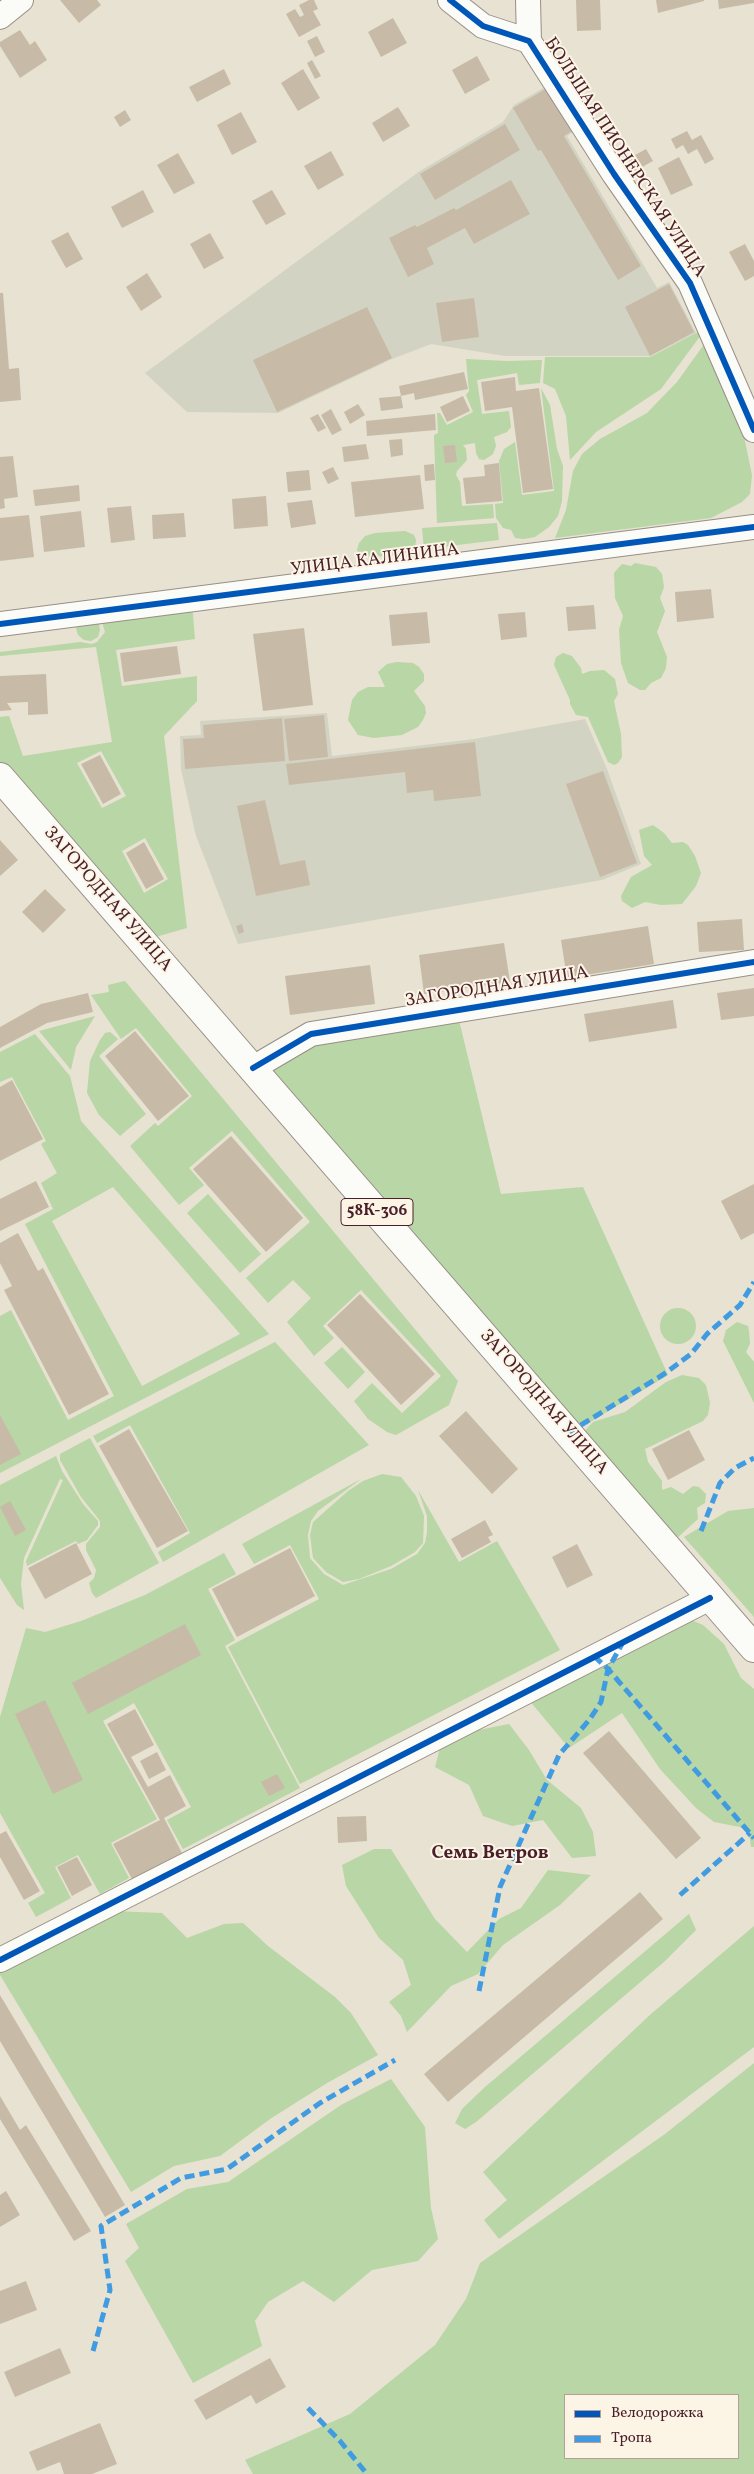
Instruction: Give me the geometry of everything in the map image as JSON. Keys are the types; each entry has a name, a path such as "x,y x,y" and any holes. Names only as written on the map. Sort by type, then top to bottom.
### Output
{"highway":[{"name":"ЗАГОРОДНАЯ УЛИЦА","path":"0,777 754,1648"}],"street":[{"path":"0,17 21,0"},
{"name":"БОЛЬШАЯ ПИОНЕРСКАЯ УЛИЦА","path":"450,0 483,26 529,41 614,174 690,283 754,430"},
{"path":"528,0 529,41"},
{"name":"УЛИЦА КАЛИНИНА","path":"0,624 754,527"},
{"name":"ЗАГОРОДНАЯ УЛИЦА","path":"253,1068 311,1034 754,962"},
{"path":"0,1960 710,1598"}],"shaded area":[{"path":"552,83 579,128 567,136 657,288 669,282 696,333 650,356 505,356 431,344 392,359 278,413 187,412 145,373 420,171 503,122 514,105"},
{"path":"327,713 332,756 474,739 585,719 607,769 641,864 602,880 238,944 196,836 181,769 180,736 201,735 200,721"}],"green space":[{"path":"700,331 701,335 661,389 596,432 570,460 566,416 555,389 543,383 545,357 650,357"},
{"path":"705,343 742,427 752,475 750,494 742,502 711,518 555,538 566,510 573,471 582,454 600,439 647,413 677,382"},
{"path":"466,359 542,360 540,383 519,385 517,373 477,380 482,414 509,411 511,427 507,432 494,437 496,446 493,454 484,460 479,459 475,443 463,445 466,449 467,460 457,471 456,475 460,482 462,506 493,504 494,518 437,523 434,435 438,433 437,413 440,413 447,425 473,412 466,395 469,391"},
{"path":"541,388 550,405 557,449 563,466 562,501 558,516 549,527 535,537 515,538 511,530 503,528 496,518 495,504 503,503 499,461 504,449 515,442 522,495 554,491"},
{"path":"497,523 499,540 424,549 422,528"},
{"path":"405,531 414,535 416,540 415,548 411,552 389,556 362,557 357,550 359,543 365,536 375,533"},
{"path":"635,563 656,567 662,574 664,587 660,598 665,611 657,632 667,657 666,668 661,678 651,683 645,690 640,690 628,683 621,663 619,630 623,616 615,598 614,573 622,564 631,566"},
{"path":"192,603 195,639 116,650 122,686 197,676 197,701 164,736 187,928 145,940 0,770 0,717 9,716 23,756 112,742 96,647 0,656 0,652 80,642 92,644 97,642 105,632 101,619","holes":["101,751 126,796 102,808 77,763","145,838 168,879 144,893 122,851"]},
{"path":"79,621 99,623 98,637 91,641 84,640 78,635 76,628"},
{"path":"563,653 572,656 581,668 582,674 590,671 604,670 615,679 618,694 614,701 621,734 622,757 614,765 608,762 588,717 576,715 570,704 570,700 554,665 556,657"},
{"path":"397,662 413,663 424,674 424,681 414,691 425,706 426,713 423,720 418,727 402,735 374,738 358,735 348,720 352,700 358,692 368,687 385,687 378,672 387,664"},
{"path":"653,825 664,833 672,843 683,842 688,845 695,856 701,873 696,886 682,904 661,905 645,902 632,908 622,901 621,896 631,877 652,865 644,856 639,830"},
{"path":"125,981 458,1381 449,1405 396,1435 387,1432 368,1419 354,1401 372,1383 402,1413 441,1376 361,1290 323,1326 334,1338 314,1356 287,1322 311,1298 293,1280 268,1303 246,1278 310,1222 232,1131 189,1168 204,1185 179,1205 130,1146 155,1123 158,1126 192,1096 136,1028 121,1039 91,995 109,992 108,985"},
{"path":"95,1016 76,1047 71,1070 39,1031"},
{"path":"458,1016 501,1194 583,1187 668,1375 572,1433 258,1070 311,1037"},
{"path":"110,1032 118,1039 99,1056 146,1114 120,1136 99,1115 87,1093 90,1061 100,1040 105,1033"},
{"path":"35,1034 70,1076 81,1121 269,1334 0,1473 0,1316 11,1310 68,1420 114,1396 25,1224 53,1209 41,1183 57,1173 41,1144 46,1141 12,1077 0,1082 0,1052","holes":["113,1187 240,1334 142,1386 52,1221"]},
{"path":"208,1194 261,1254 240,1273 187,1213"},
{"path":"678,1308 690,1314 696,1326 690,1338 678,1344 666,1338 660,1326 666,1314"},
{"path":"737,1322 748,1326 750,1344 746,1352 754,1362 754,1403 723,1341 726,1330"},
{"path":"275,1342 369,1445 163,1562 158,1552 190,1533 130,1425 97,1443 93,1436"},
{"path":"342,1347 365,1372 348,1389 324,1363"},
{"path":"682,1375 699,1378 706,1385 710,1403 708,1415 703,1421 645,1449 648,1462 662,1481 662,1490 671,1487 683,1494 693,1486 699,1487 706,1494 705,1503 697,1508 698,1519 677,1538 674,1537 583,1433 593,1422 625,1412 666,1382"},
{"path":"90,1438 159,1563 96,1598 92,1593 89,1583 94,1578 96,1570 86,1550 86,1544 100,1527 100,1521 81,1497 60,1460 60,1454"},
{"path":"56,1456 62,1471 83,1504 98,1521 98,1525 87,1540 78,1544 76,1541 27,1566 26,1561 63,1480 60,1479 24,1558 21,1584 24,1610 17,1605 0,1578 0,1485"},
{"path":"382,1474 401,1477 416,1496 424,1516 423,1543 415,1552 391,1566 359,1579 343,1582 326,1572 313,1558 310,1535 313,1522 348,1491 363,1481"},
{"path":"361,1479 318,1511 311,1521 308,1535 310,1558 324,1574 343,1585 391,1569 417,1554 425,1543 427,1532 427,1516 418,1490 459,1562 497,1541 560,1650 300,1784 228,1647 319,1599 290,1545 254,1564 242,1544"},
{"path":"754,1508 754,1617 684,1537 728,1511"},
{"path":"224,1553 236,1574 208,1589 235,1640 225,1646 300,1788 183,1849 167,1820 191,1807 134,1703 103,1721 157,1819 111,1843 129,1878 100,1894 78,1855 55,1867 71,1898 36,1917 28,1903 45,1893 0,1813 0,1717 26,1628 45,1632 81,1621 145,1595"},
{"path":"682,1616 703,1625 724,1644 741,1678 754,1689 754,1847 751,1847 749,1833 740,1827 714,1822 696,1808 660,1769 622,1713 569,1748 529,1700"},
{"path":"509,1724 529,1750 547,1780 581,1808 593,1832 596,1856 572,1858 543,1820 512,1826 483,1816 469,1785 435,1767 441,1744 458,1734"},
{"path":"374,1849 391,1849 435,1919 467,1952 499,1919 521,1908 548,1870 591,1875 560,1905 503,1945 478,1974 451,1986 407,2032 401,2016 389,2002 411,1985 403,1960 379,1938 346,1886 342,1865"},
{"path":"113,1911 162,1913 187,1938 224,1924 243,1923 268,1946 335,1997 351,2013 378,2055 327,2083 270,2119 220,2156 174,2166 131,2192 0,1975 0,1971"},
{"path":"689,1914 696,1930 664,1962 476,2122 465,2129 455,2123 462,2109 485,2087"},
{"path":"754,1926 754,2047 499,2239 484,2220 507,2200 483,2172 651,2014"},
{"path":"754,2063 754,2474 253,2474 245,2460 350,2414 435,2345 466,2299 480,2263 665,2134"},
{"path":"391,2079 425,2127 431,2208 438,2239 418,2261 372,2270 334,2302 303,2281 268,2302 255,2321 262,2346 193,2383 125,2261 139,2248 126,2224 187,2189 228,2182 341,2105"}],"building":[{"path":"60,0 97,0 101,5 79,23"},
{"path":"309,0 314,0 318,9 313,11 321,25 299,37 286,14 295,9 300,17 304,15 299,5"},
{"path":"576,0 600,0 601,30 577,31"},
{"path":"656,0 704,0 704,1 658,13"},
{"path":"718,0 754,0 754,3 719,9"},
{"path":"393,18 407,43 381,57 368,32"},
{"path":"20,30 30,45 35,41 47,60 20,78 0,46 0,42"},
{"path":"317,36 325,52 315,57 307,41"},
{"path":"477,56 490,80 465,94 452,70"},
{"path":"312,60 321,76 315,79 307,63"},
{"path":"224,69 231,84 197,102 189,87"},
{"path":"303,69 320,98 298,111 281,83"},
{"path":"549,87 574,130 564,136 641,266 618,280 541,150 538,151 513,108"},
{"path":"398,107 410,126 383,142 372,123"},
{"path":"125,110 131,120 120,127 114,117"},
{"path":"241,112 257,142 232,155 217,125"},
{"path":"505,124 520,150 435,200 420,174"},
{"path":"687,131 692,140 701,135 714,159 705,164 697,149 688,154 683,145 676,149 671,139"},
{"path":"646,149 653,161 635,171 628,159"},
{"path":"331,151 344,175 318,190 304,166"},
{"path":"178,153 195,183 174,194 157,165"},
{"path":"679,157 693,185 671,195 658,168"},
{"path":"511,180 530,214 474,244 465,228 427,248 434,264 408,277 389,238 415,225 417,227 454,208 456,210"},
{"path":"143,190 154,212 122,228 111,207"},
{"path":"272,190 286,214 266,225 252,201"},
{"path":"68,232 83,259 66,268 51,241"},
{"path":"210,233 224,258 204,269 190,244"},
{"path":"745,244 754,261 754,276 745,281 729,252"},
{"path":"147,273 162,297 141,311 126,287"},
{"path":"669,284 694,332 650,356 625,307"},
{"path":"0,293 3,293 9,369 19,368 21,400 0,402"},
{"path":"474,298 479,337 442,342 436,303"},
{"path":"367,307 392,358 277,412 253,360"},
{"path":"464,372 468,389 415,400 414,393 401,396 399,386"},
{"path":"515,377 516,391 539,388 553,489 523,493 512,407 485,411 481,382"},
{"path":"401,396 403,408 381,411 379,398"},
{"path":"463,396 470,411 447,422 440,407"},
{"path":"358,404 365,415 350,424 344,412"},
{"path":"331,409 342,430 332,435 321,415"},
{"path":"318,414 326,428 318,432 310,418"},
{"path":"435,414 436,430 367,436 366,421"},
{"path":"402,439 403,455 391,457 389,440"},
{"path":"366,444 369,459 344,462 342,447"},
{"path":"455,445 457,462 445,463 443,446"},
{"path":"13,456 18,497 4,499 5,508 0,509 0,457"},
{"path":"499,463 502,501 466,504 463,478 485,476 484,465"},
{"path":"434,464 435,480 425,481 424,465"},
{"path":"333,467 339,479 328,484 322,472"},
{"path":"309,470 311,490 288,492 286,472"},
{"path":"420,475 424,509 355,517 351,482"},
{"path":"79,485 80,501 35,506 33,490"},
{"path":"266,496 268,526 234,529 232,499"},
{"path":"312,500 316,524 291,528 287,503"},
{"path":"131,506 135,540 111,543 107,508"},
{"path":"81,511 85,547 44,552 40,516"},
{"path":"184,513 186,537 153,539 152,515"},
{"path":"29,515 34,557 0,561 0,518"},
{"path":"711,589 714,618 677,622 675,592"},
{"path":"594,605 596,629 568,631 566,607"},
{"path":"427,612 430,643 392,646 389,615"},
{"path":"525,612 527,637 501,640 498,614"},
{"path":"304,628 313,705 263,711 253,634"},
{"path":"177,646 181,674 124,682 120,653"},
{"path":"46,674 48,714 28,715 28,702 7,703 12,710 0,711 0,676"},
{"path":"324,715 328,757 289,761 284,719"},
{"path":"282,718 285,761 185,769 183,739 204,738 203,725"},
{"path":"475,742 481,796 434,801 433,790 407,793 405,772 289,785 286,764"},
{"path":"100,755 121,794 103,804 81,764"},
{"path":"603,771 637,863 600,877 566,784"},
{"path":"265,800 280,865 305,860 310,885 256,896 237,806"},
{"path":"0,840 18,860 0,876"},
{"path":"144,842 164,879 146,889 126,853"},
{"path":"45,889 66,910 43,933 22,912"},
{"path":"742,919 744,950 699,952 697,922"},
{"path":"242,924 244,932 239,934 236,926"},
{"path":"648,926 654,964 567,978 561,940"},
{"path":"504,943 510,982 424,994 419,955"},
{"path":"370,965 375,1004 290,1015 285,976"},
{"path":"754,988 754,1016 721,1020 717,993"},
{"path":"88,993 93,1012 47,1023 0,1048 0,1027 41,1004"},
{"path":"673,1000 677,1028 589,1042 584,1014"},
{"path":"135,1031 189,1096 158,1121 105,1056"},
{"path":"12,1080 43,1139 0,1161 0,1087"},
{"path":"231,1136 303,1218 266,1252 193,1169"},
{"path":"36,1181 49,1207 0,1231 0,1199"},
{"path":"754,1184 754,1233 741,1240 721,1201"},
{"path":"18,1233 38,1271 43,1268 109,1394 69,1415 4,1290 12,1286 0,1263 0,1243"},
{"path":"360,1294 435,1374 401,1405 327,1325"},
{"path":"466,1411 518,1469 492,1494 439,1436"},
{"path":"0,1415 21,1454 0,1465"},
{"path":"129,1429 188,1531 157,1548 99,1446"},
{"path":"689,1430 705,1460 668,1480 652,1449"},
{"path":"10,1501 26,1530 15,1536 0,1507"},
{"path":"485,1520 493,1535 488,1537 491,1542 462,1558 451,1539"},
{"path":"76,1543 92,1574 45,1599 28,1568"},
{"path":"577,1544 593,1575 567,1588 552,1557"},
{"path":"290,1548 315,1596 237,1637 212,1589"},
{"path":"185,1624 201,1655 88,1714 72,1683"},
{"path":"45,1700 83,1780 53,1794 15,1714"},
{"path":"135,1709 154,1745 131,1757 148,1787 170,1775 186,1806 164,1818 182,1853 132,1879 113,1844 160,1820 107,1724"},
{"path":"609,1731 701,1838 676,1859 583,1753"},
{"path":"157,1752 166,1770 149,1779 140,1761"},
{"path":"277,1774 285,1788 269,1796 261,1782"},
{"path":"366,1816 367,1841 338,1843 337,1817"},
{"path":"6,1831 40,1891 24,1900 0,1857 0,1834"},
{"path":"77,1857 92,1885 72,1896 57,1867"},
{"path":"640,1892 663,1919 448,2102 424,2074"},
{"path":"0,1995 125,2205 105,2217 0,2041"},
{"path":"0,2096 20,2130 26,2125 91,2231 74,2241 0,2119"},
{"path":"6,2191 20,2215 0,2227 0,2195"},
{"path":"26,2281 37,2310 0,2324 0,2291"},
{"path":"60,2348 71,2373 15,2397 4,2372"},
{"path":"270,2358 286,2387 256,2404 251,2395 206,2420 194,2400"},
{"path":"100,2423 117,2464 92,2474 64,2474 60,2462 37,2471 29,2452"}],"marked path":[{"path":"568,1433 664,1374 691,1354 707,1334 740,1305 754,1282"},
{"path":"701,1531 720,1483 735,1468 754,1458"},
{"path":"479,1991 500,1887 559,1755 590,1719 601,1702 608,1669 622,1644"},
{"path":"594,1656 608,1669 754,1838"},
{"path":"680,1895 750,1833"},
{"path":"93,2351 110,2290 101,2226 181,2178 227,2169 320,2103 395,2060"},
{"path":"308,2408 340,2441 367,2474"}],"cycle path":[{"path":"450,0 483,26 529,41 614,174 690,283 754,430"},
{"path":"0,624 754,527"},
{"path":"253,1068 311,1034 754,962"},
{"path":"0,1960 710,1598"}],"district":[{"name":"Семь Ветров","path":"490,1855"}]}
